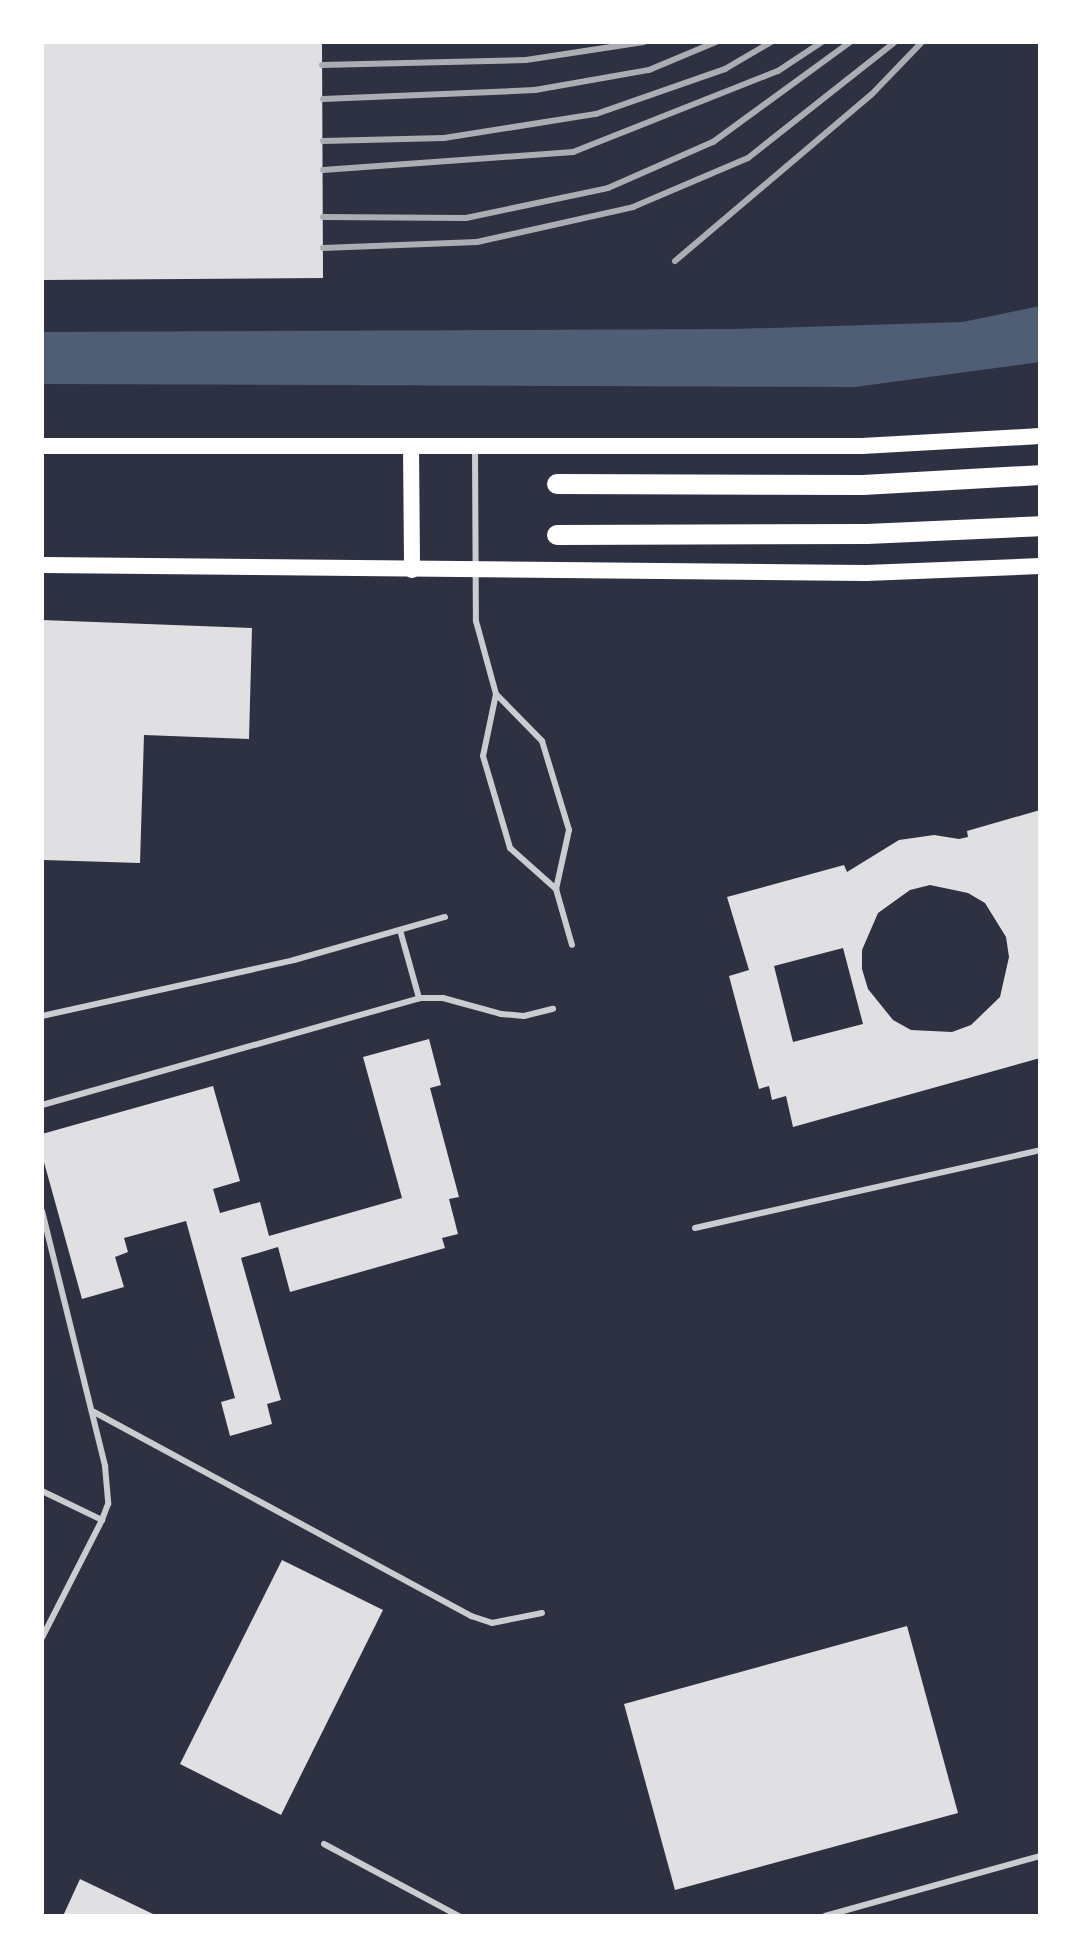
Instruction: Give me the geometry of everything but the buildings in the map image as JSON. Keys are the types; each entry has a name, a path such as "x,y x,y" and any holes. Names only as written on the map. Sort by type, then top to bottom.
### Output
{"main road":[{"path":"42,446 862,446 1040,436"},
{"path":"411,447 412,570"},
{"path":"557,484 863,485 1040,475"},
{"path":"557,535 882,534 1040,526"},
{"path":"42,565 476,572 866,573 1040,566"}],"lane":[{"path":"475,446 476,621 496,694 483,756 510,848 556,889"},
{"path":"496,694 542,741 569,830 556,889 572,945"},
{"path":"42,1016 294,960 445,917"},
{"path":"400,930 419,998"},
{"path":"42,1105 419,998 443,998 501,1014 524,1016 553,1009"},
{"path":"695,1228 1040,1150"},
{"path":"42,1211 94,1412 108,1489 102,1520 42,1638"},
{"path":"94,1412 471,1616 492,1623 542,1613"},
{"path":"42,1491 102,1520"},
{"path":"324,1844 459,1916"},
{"path":"825,1916 1040,1856"}],"water":[{"path":"1040,306 1040,362 855,387 42,384 42,332 734,329 963,322"}],"railway":[{"path":"322,65 526,60 644,42"},
{"path":"323,99 535,90 649,70 716,42"},
{"path":"323,141 444,138 596,114 725,69 771,42"},
{"path":"323,170 573,152 778,71 822,42"},
{"path":"323,217 466,218 608,188 713,142 850,42"},
{"path":"323,248 477,242 633,207 748,158 895,42"},
{"path":"675,261 872,94 922,42"}]}
